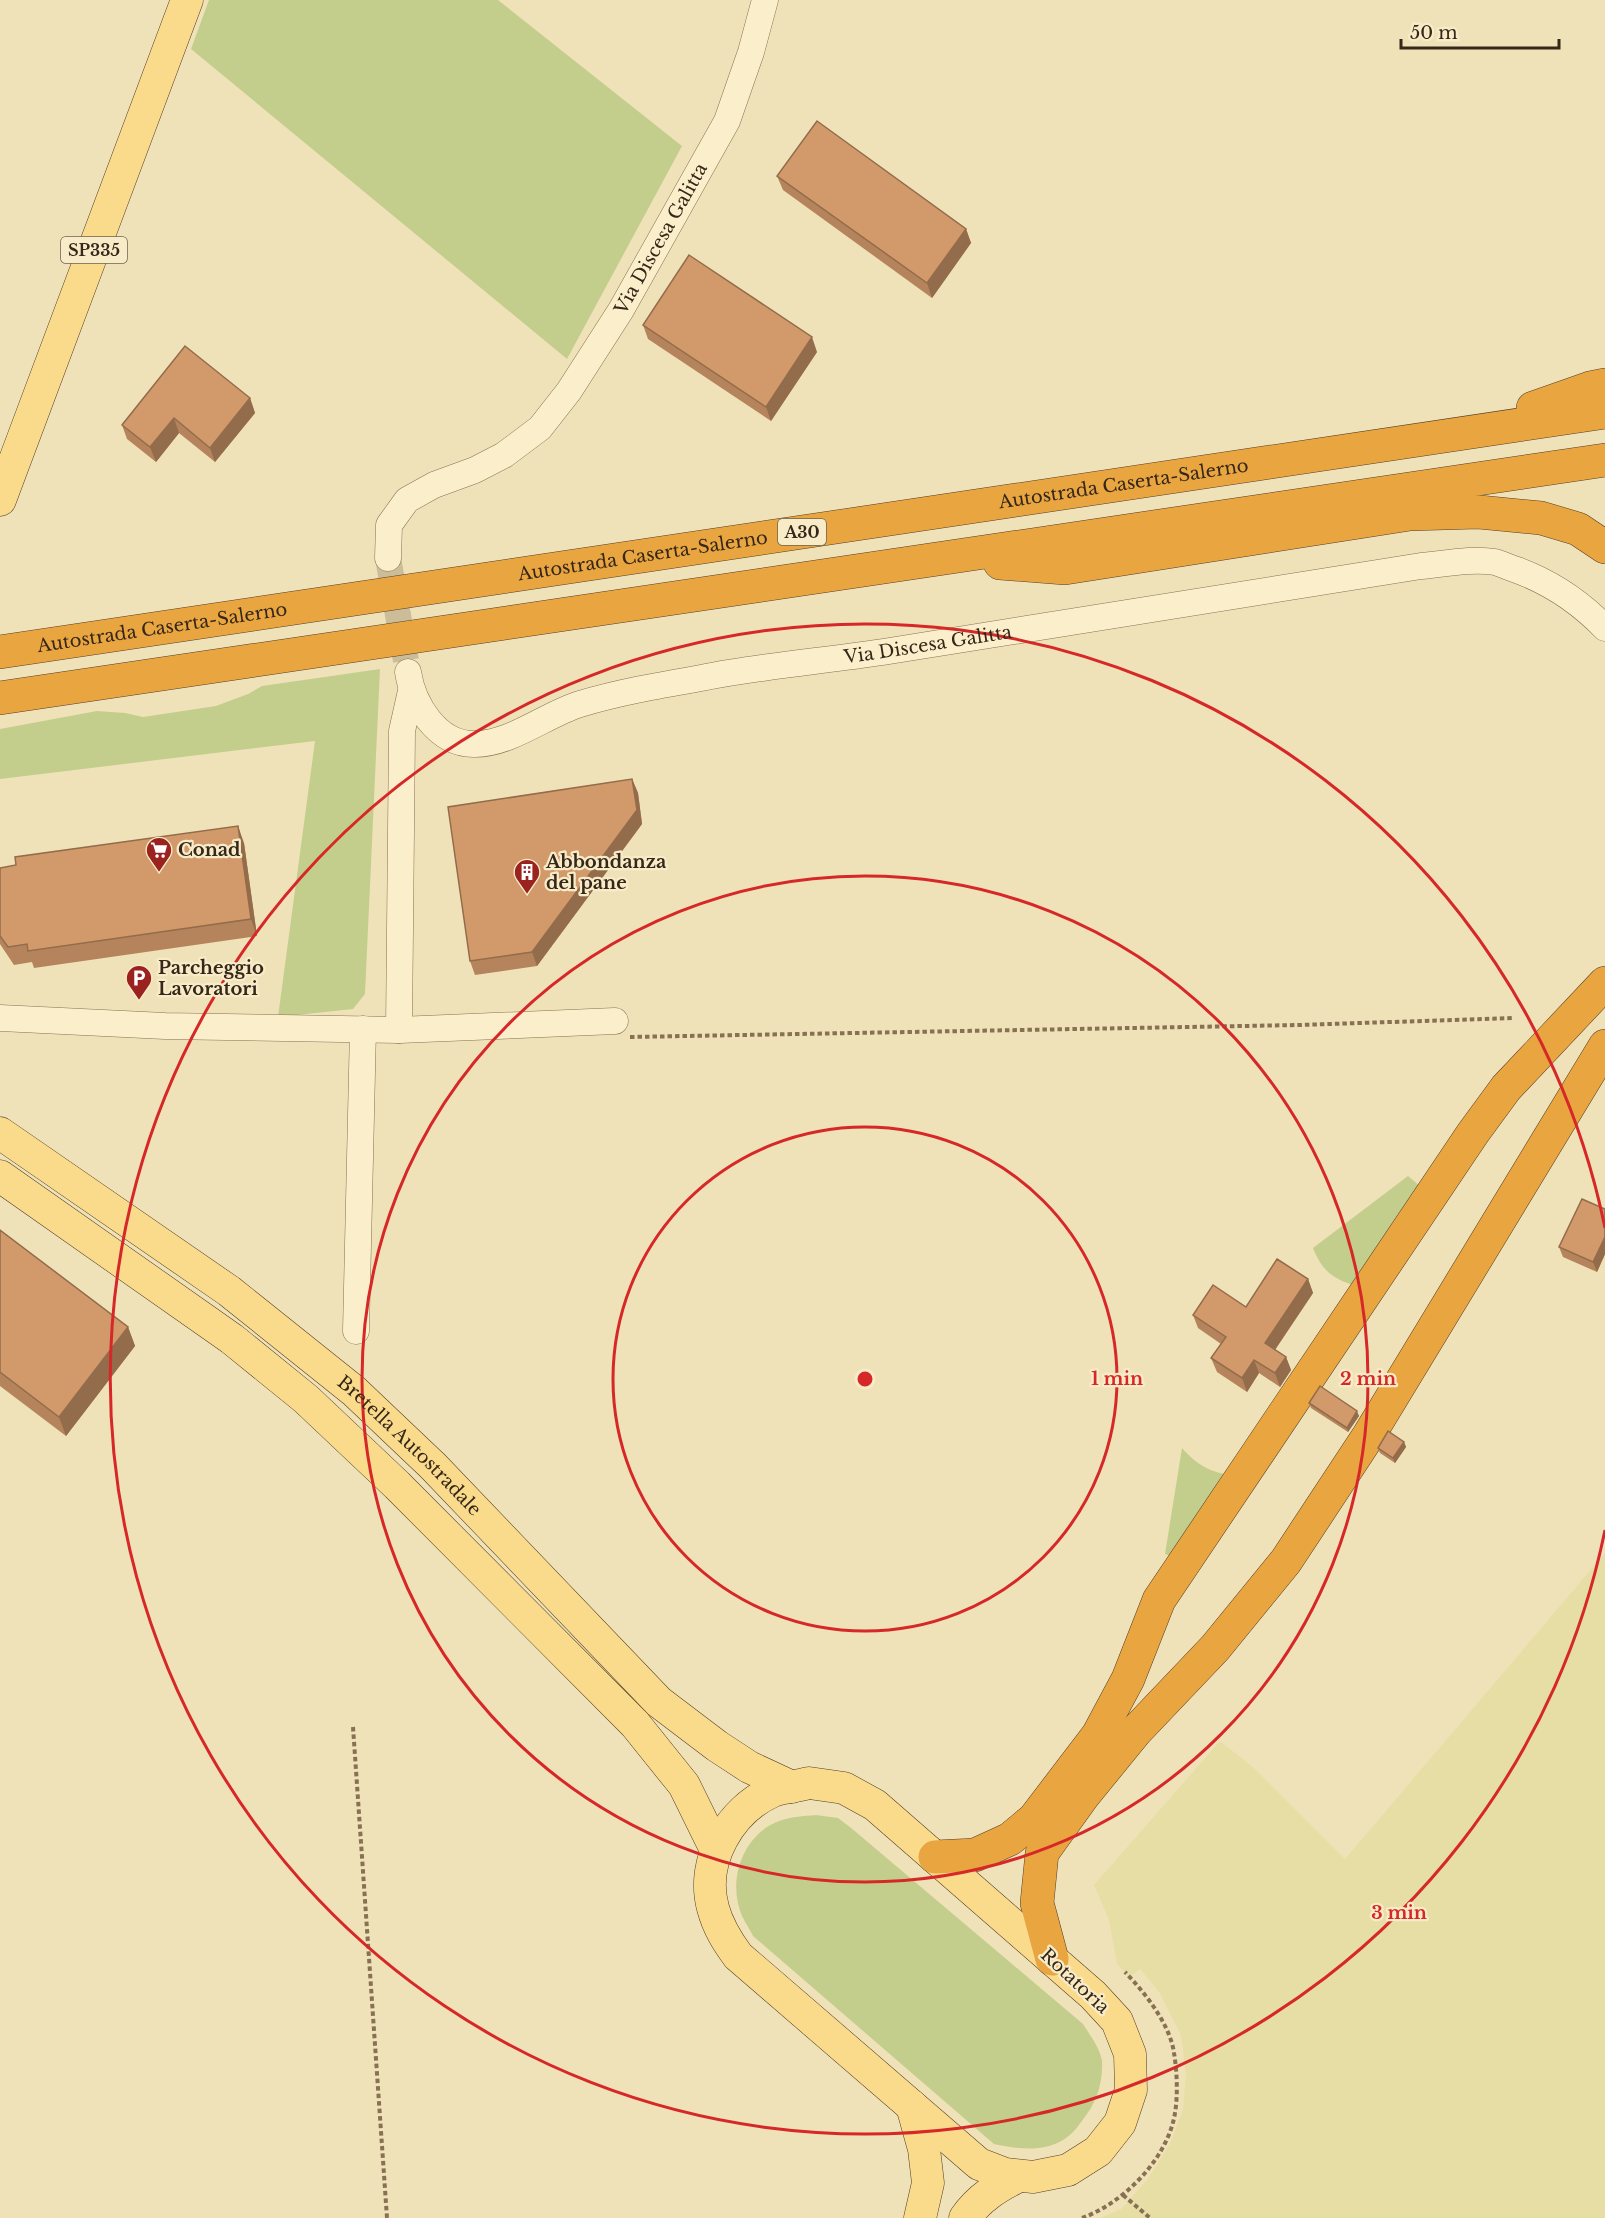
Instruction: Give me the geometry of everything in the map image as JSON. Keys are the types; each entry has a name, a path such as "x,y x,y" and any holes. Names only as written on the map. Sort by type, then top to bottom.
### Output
{"highway":[{"path":"1464,433 1590,388 1605,385"},
{"name":"Autostrada Caserta-Salerno","path":"0,652 1605,412"},
{"path":"0,698 1605,460"},
{"path":"941,559 1065,568 1410,514 1479,512 1541,518 1578,529 1605,547"},
{"path":"935,1857 975,1855 1010,1839 1034,1820 1098,1736 1128,1679 1159,1600 1473,1133 1506,1088 1605,982"},
{"path":"1052,1959 1037,1903 1042,1853 1083,1796 1136,1731 1215,1648 1286,1561 1369,1435 1605,1046"}],"main road":[{"name":"SP335","path":"0,500 187,0"},
{"name":"Bretella Autostradale","path":"0,1133 229,1291 354,1390 433,1466 658,1702 749,1767 792,1787"},
{"name":"Bretella Autostradale","path":"0,1176 232,1339 306,1399 397,1485 635,1724 684,1785 716,1850"},
{"name":"Rotatoria","path":"809,1783 844,1788 875,1805 935,1857 1093,1995 1117,2021 1130,2054 1131,2090 1120,2123 1098,2151 1068,2170 1033,2177 1005,2174 979,2164 738,1956 722,1933 712,1906 710,1878 716,1850 730,1825 750,1805 774,1791 809,1783"},
{"path":"912,2106 924,2149 928,2183 920,2218"},
{"path":"965,2218 974,2205 994,2188 1019,2176"}],"street":[{"name":"Via Discesa Galitta","path":"388,558 389,525 407,500 434,485 475,470 504,455 540,428 568,392 621,310 727,121 751,52 765,0"},
{"name":"Via Discesa Galitta","path":"399,1030 402,731 410,681 421,711 436,728 455,741 475,744 501,739 577,705 623,692 709,676 880,653 1421,566 1463,562 1495,562 1539,579 1561,590 1585,607 1605,628"},
{"path":"0,1018 165,1026 399,1030 615,1021"},
{"path":"356,1331 363,1029"}],"path":[{"path":"615,1021 616,1037 1276,1026 1514,1018"},
{"path":"353,1726 387,2218"},
{"path":"1123,2195 1150,2218"}],"shaded area":[{"path":"1605,1553 1605,2218 1100,2218 1121,2209 1147,2180 1170,2144 1183,2109 1186,2074 1181,2035 1159,1992 1140,1969 1129,1977 1117,1964 1109,1920 1094,1885 1220,1741 1254,1768 1345,1859"}],"green space":[{"path":"209,0 498,0 682,146 567,359 191,49"},
{"path":"380,669 365,994 353,1009 278,1017 315,741 0,779 0,729 97,711 143,717 216,706 262,686"},
{"path":"1408,1176 1420,1186 1356,1286 1329,1273 1320,1263 1313,1248"},
{"path":"1182,1448 1203,1466 1229,1475 1176,1558 1165,1554"},
{"path":"816,1815 838,1818 850,1827 1083,2024 1099,2051 1102,2075 1097,2096 1091,2108 1069,2136 1058,2143 1040,2148 994,2144 753,1936 742,1916 736,1888 737,1874 747,1848 766,1828 779,1821"}],"building":[{"path":"817,121 966,229 927,283 777,176"},
{"path":"689,255 812,337 766,407 643,325"},
{"path":"185,346 250,398 210,448 174,418 150,447 122,425"},
{"name":"Abbondanza del pane","path":"632,779 637,810 532,952 470,961 448,807"},
{"path":"238,826 251,919 28,951 27,944 8,947 0,936 0,868 16,865 15,857"},
{"path":"1582,1199 1605,1209 1605,1237 1593,1262 1559,1247"},
{"path":"0,1230 128,1327 59,1417 0,1372"},
{"path":"1277,1259 1308,1279 1265,1343 1286,1357 1275,1373 1254,1360 1242,1378 1211,1358 1226,1337 1193,1315 1213,1285 1246,1307"},
{"path":"1320,1386 1357,1411 1347,1428 1309,1403"},
{"path":"1388,1431 1404,1442 1393,1458 1378,1448"}],"tunnel":[{"path":"388,558 408,672"}],"place":[{"name":"Conad","path":"159,873"},
{"name":"Abbondanza del pane","path":"527,895"},
{"name":"Parcheggio Lavoratori","path":"139,1001"}]}
